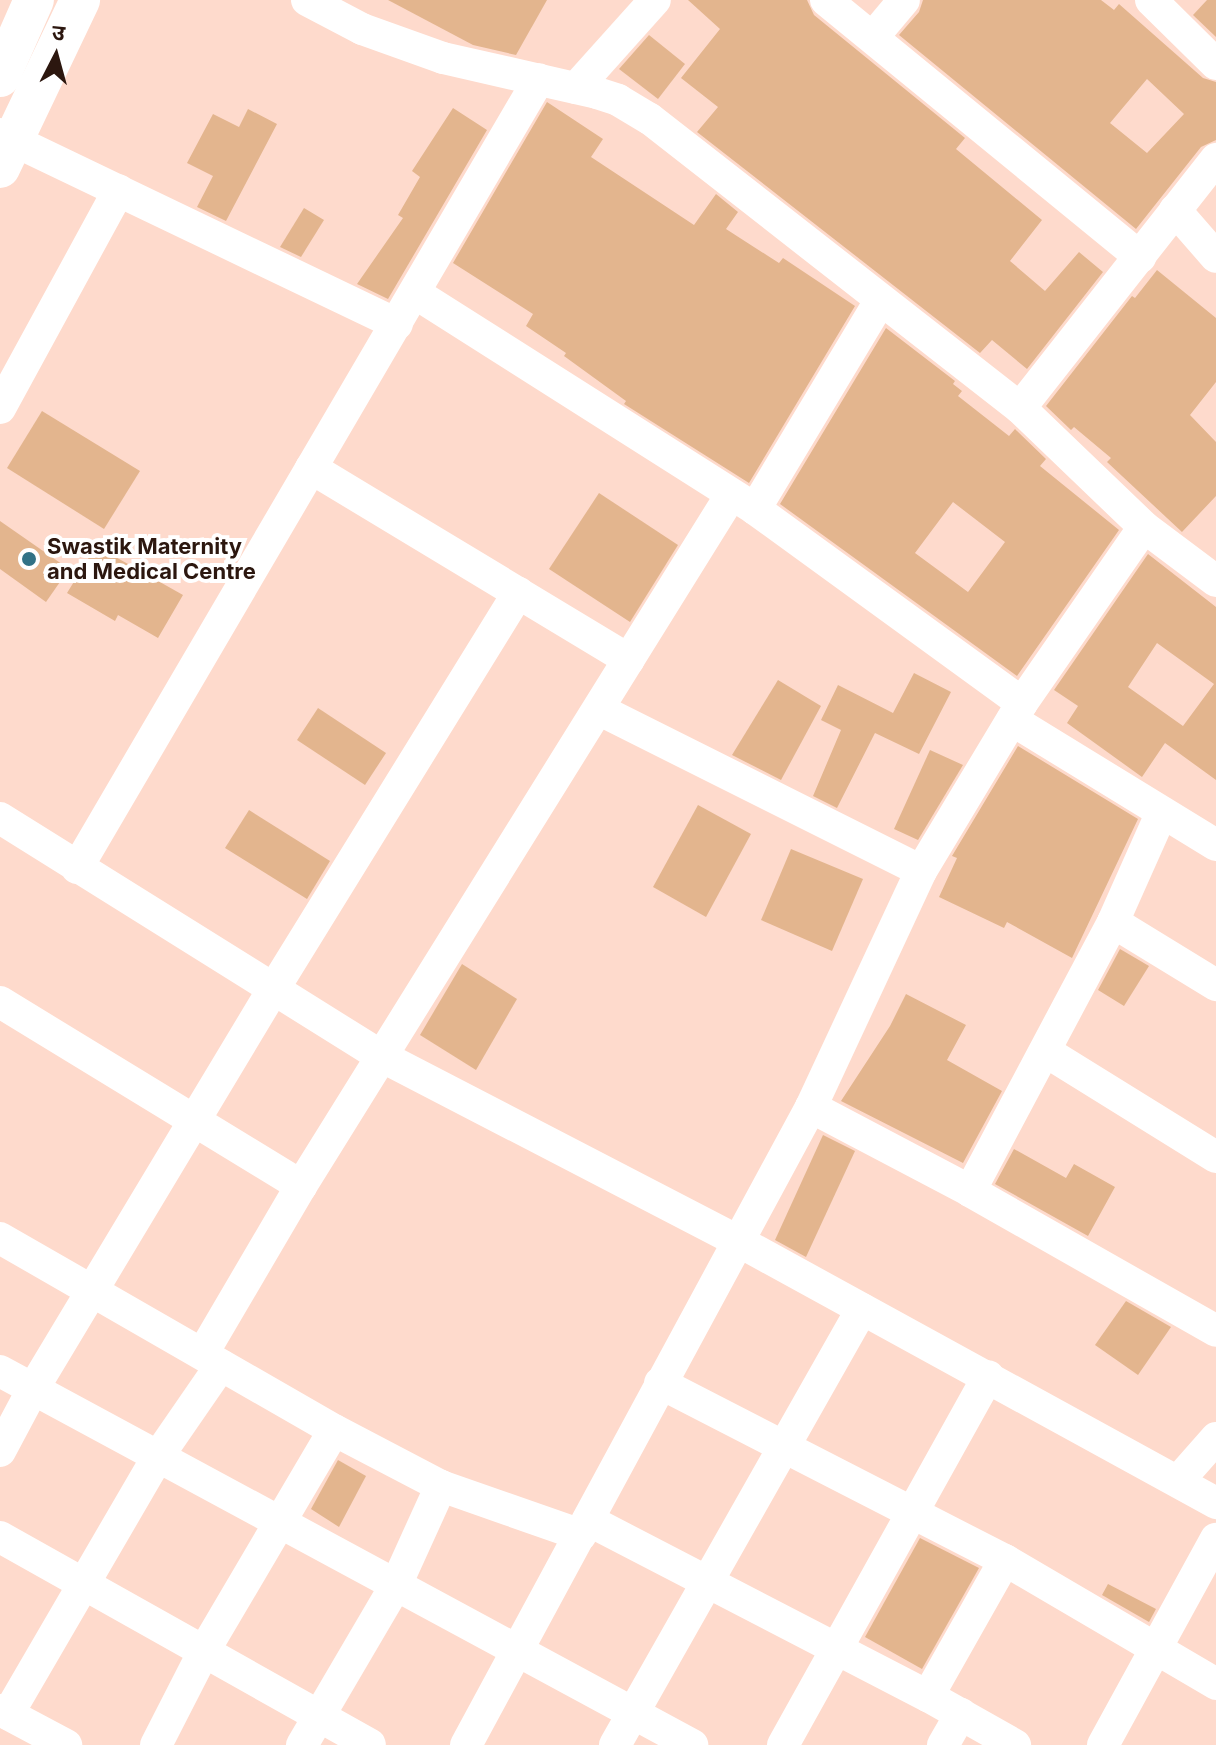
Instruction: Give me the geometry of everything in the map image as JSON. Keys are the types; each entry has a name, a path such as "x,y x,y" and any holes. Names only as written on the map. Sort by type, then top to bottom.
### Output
{"street":[{"path":"0,77 34,0"},
{"path":"80,0 4,147 119,190 397,324"},
{"path":"307,0 362,29 443,58 618,100 650,119 1020,408 1144,527 1216,581"},
{"path":"576,88 655,0"},
{"path":"826,0 1140,257"},
{"path":"873,37 904,0"},
{"path":"1151,0 1216,64"},
{"path":"77,868 539,79"},
{"path":"1020,408 1216,159"},
{"path":"0,408 119,190"},
{"path":"1175,210 1216,257"},
{"path":"415,293 743,502 1017,711 1162,812 1216,845"},
{"path":"66,1745 4,1712 86,1583 212,1359 301,1186 381,1056 629,660 743,502 880,301"},
{"path":"311,468 629,660"},
{"path":"466,1745 811,1107 921,871 1017,711 1144,527"},
{"path":"0,1451 33,1389 273,990 518,593"},
{"path":"600,710 921,871"},
{"path":"970,1191 1113,922 1162,812"},
{"path":"0,818 381,1056 740,1242 1216,1503"},
{"path":"1113,922 1216,985"},
{"path":"0,1002 301,1186"},
{"path":"1045,1051 1216,1157"},
{"path":"811,1107 970,1191 1216,1331"},
{"path":"0,1238 334,1430 441,1486 585,1528 707,1582 928,1696 1015,1745"},
{"path":"615,1745 862,1309"},
{"path":"0,1371 692,1745"},
{"path":"783,1745 988,1376"},
{"path":"660,1383 1005,1560 1216,1684"},
{"path":"156,1745 204,1651 334,1430"},
{"path":"1179,1480 1216,1438"},
{"path":"310,1731 396,1585 441,1486"},
{"path":"0,1537 204,1651 310,1731 370,1745"},
{"path":"1103,1745 1216,1539"},
{"path":"928,1696 1005,1560"},
{"path":"943,1745 961,1714"}],"building":[{"path":"388,0 547,0 516,55 473,45"},
{"path":"688,0 807,0 814,15 965,138 956,149 1042,220 1010,261 1045,291 1079,252 1103,272 1027,369 992,340 980,353 697,132 718,107 681,78 720,29"},
{"path":"923,0 1101,0 1114,10 1119,4 1203,78 1216,82 1216,140 1201,147 1136,229 899,35 919,12","holes":["1147,79 1184,114 1147,153 1110,123"]},
{"path":"1207,0 1216,0 1216,37 1193,15"},
{"path":"649,35 685,64 658,99 619,69"},
{"path":"547,102 603,139 591,157 694,225 716,194 738,212 726,229 779,263 783,258 855,306 749,483 624,404 626,401 564,356 566,353 526,326 533,314 453,263"},
{"path":"453,108 487,130 388,299 357,284 403,218 398,215 420,177 412,171"},
{"path":"248,109 277,124 226,221 197,207 213,176 187,163 213,114 239,127"},
{"path":"304,208 324,220 301,257 280,247"},
{"path":"1157,270 1216,318 1216,382 1190,415 1216,442 1216,496 1182,532 1107,462 1111,458 1074,427 1071,430 1046,406 1132,296 1135,298"},
{"path":"886,328 955,381 953,384 962,391 958,396 1009,436 1015,429 1046,459 1040,466 1119,530 1017,676 780,504","holes":["953,502 1005,542 968,592 915,553"]},
{"path":"42,411 140,471 104,529 7,468"},
{"path":"599,493 678,545 630,622 549,569"},
{"path":"0,521 69,569 46,602 0,569"},
{"path":"96,546 183,595 158,638 118,615 115,621 67,593"},
{"path":"1148,554 1216,607 1216,780 1165,743 1142,777 1067,723 1078,706 1054,690","holes":["1157,643 1214,684 1183,726 1128,687"]},
{"path":"914,673 951,692 919,754 875,733 837,808 813,796 841,730 821,720 838,685 893,713"},
{"path":"778,680 821,706 781,780 732,755"},
{"path":"318,708 386,753 365,785 297,740"},
{"path":"1018,746 1138,819 1072,958 1007,922 1004,928 939,897 957,858 952,856"},
{"path":"930,750 963,765 918,840 894,829"},
{"path":"698,805 751,834 706,917 653,887"},
{"path":"249,810 330,861 307,899 225,848"},
{"path":"791,849 863,879 832,951 761,920"},
{"path":"1120,949 1149,966 1124,1006 1098,990"},
{"path":"462,964 517,999 476,1070 420,1035"},
{"path":"906,994 966,1025 947,1060 1002,1091 963,1163 841,1101 890,1026"},
{"path":"823,1135 855,1151 806,1257 775,1240"},
{"path":"1014,1149 1066,1178 1074,1164 1115,1187 1088,1236 995,1184"},
{"path":"1126,1301 1171,1327 1138,1375 1095,1345"},
{"path":"338,1460 366,1476 339,1527 311,1509"},
{"path":"920,1538 979,1568 922,1669 865,1637"},
{"path":"1108,1584 1156,1609 1149,1622 1102,1595"}],"place":[{"name":"Swastik Maternity and Medical Centre","path":"29,559"}]}
